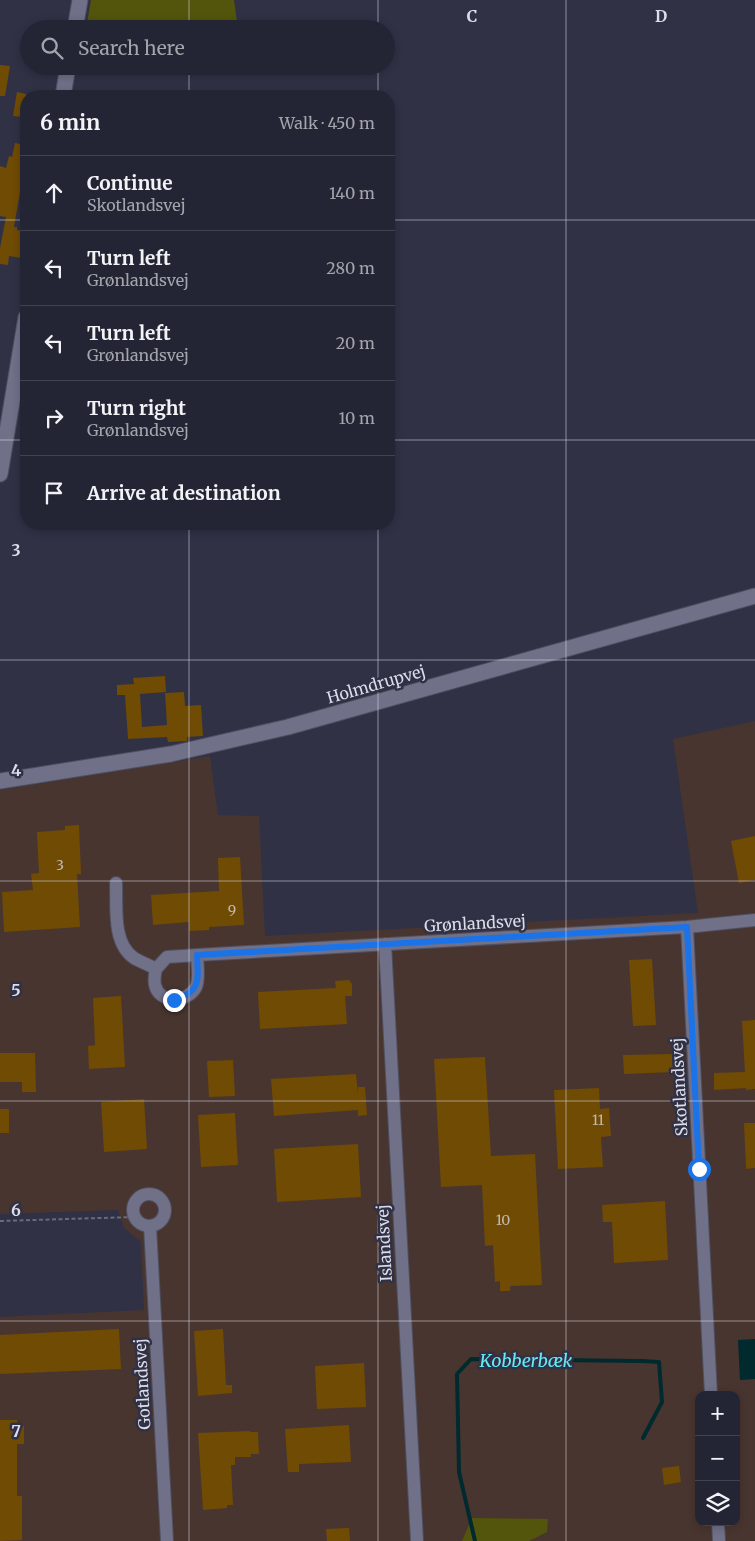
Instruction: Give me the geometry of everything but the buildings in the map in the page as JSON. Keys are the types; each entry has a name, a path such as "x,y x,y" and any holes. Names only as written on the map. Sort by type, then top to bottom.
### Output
{"street":[{"path":"77,20 80,0"},
{"path":"64,90 66,75"},
{"path":"0,474 20,353"},
{"name":"Holmdrupvej","path":"0,781 172,754 288,727 755,596"},
{"path":"116,883 118,932 123,948 134,958 156,969 155,986 163,997 174,1000 188,996 196,987 198,976 197,955"},
{"name":"Grønlandsvej","path":"156,969 168,957 687,927 755,920"},
{"name":"Skotlandsvej","path":"687,927 711,1391"},
{"name":"Islandsvej","path":"385,944 417,1541"},
{"path":"155,1194 164,1203 166,1209 161,1221 150,1226 138,1222 134,1217 133,1210 137,1199 142,1195 155,1194"},
{"name":"Gotlandsvej","path":"150,1226 167,1541"},
{"path":"718,1526 719,1541"}],"path":[{"path":"0,1221 134,1217"}],"shaded area":[{"path":"91,0 234,0 237,20 88,20"},
{"path":"755,721 755,1541 0,1541 0,1317 144,1310 141,1242 124,1228 118,1210 0,1214 0,790 210,756 218,815 259,816 265,936 698,913 673,739"},
{"path":"755,1339 755,1379 740,1380 738,1340"},
{"path":"472,1518 548,1519 547,1532 529,1541 462,1541"}],"waterway":[{"name":"Kobberbæk","path":"475,1541 459,1472 457,1374 471,1359 659,1362 662,1402 643,1438"}],"route":[{"path":"174,1000 188,996 196,987 198,976 197,955 687,927 699,1169"}]}
